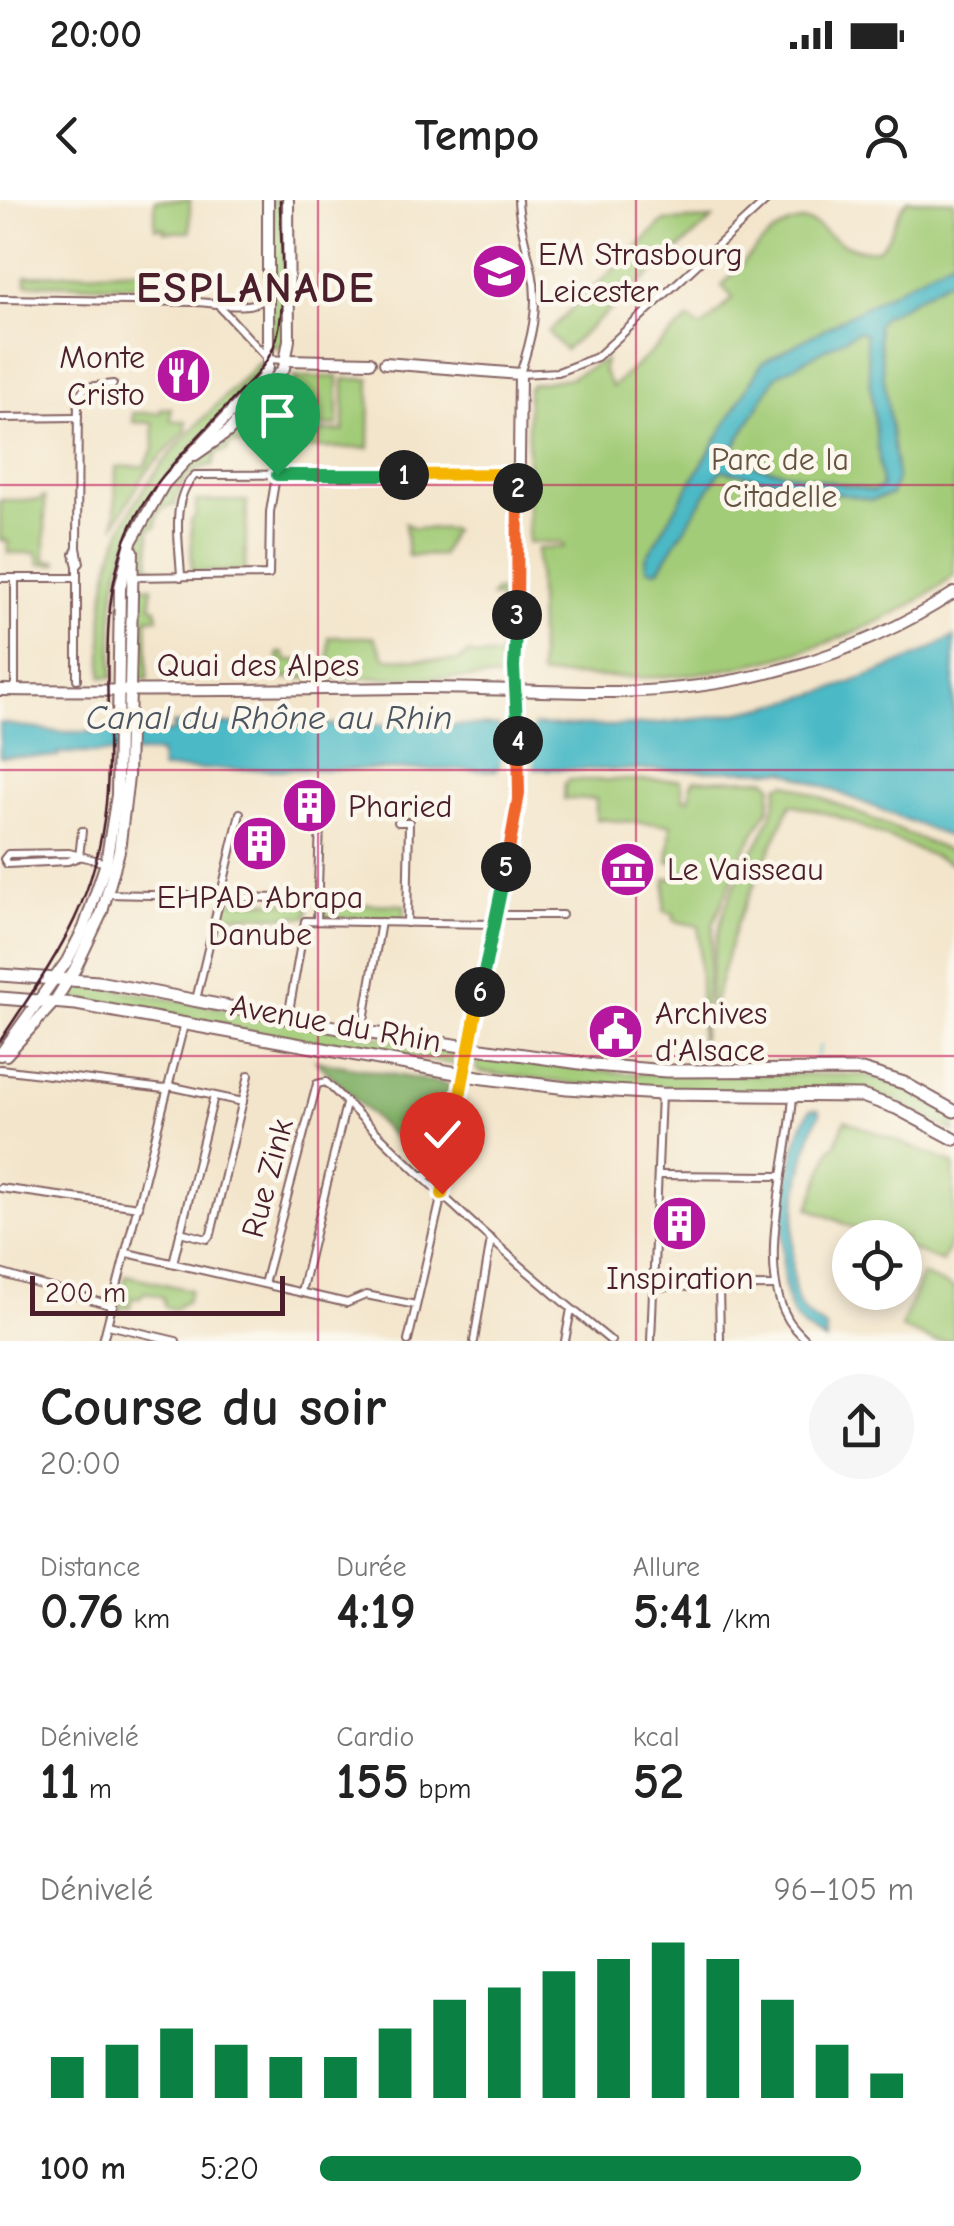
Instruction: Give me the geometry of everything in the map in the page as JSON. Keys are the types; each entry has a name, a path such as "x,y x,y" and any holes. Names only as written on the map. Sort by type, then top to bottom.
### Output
{"main road":[{"name":"Avenue du Rhin","path":"0,975 63,978 470,1050 666,1072 862,1070 904,1083 954,1111"},
{"name":"Avenue du Rhin","path":"0,998 48,1001 464,1074 567,1088 661,1094 838,1094 878,1100 954,1140"}],"street":[{"path":"124,691 122,575 140,521 164,484 262,379 268,358 268,200"},
{"path":"181,465 228,432 278,379 286,360 288,200"},
{"path":"408,1341 442,1194 519,794 520,374 532,335 535,296 518,200"},
{"path":"385,363 520,374 558,372 597,357 767,200"},
{"path":"0,300 215,305 257,304 268,297"},
{"path":"215,305 268,358 370,362"},
{"path":"77,678 80,391 114,384"},
{"path":"0,418 78,417"},
{"path":"181,577 180,501 191,478 206,474 518,474"},
{"path":"131,577 269,574 270,512 277,475"},
{"path":"18,1071 11,1061 12,1054 93,933 124,824 124,691 131,577 140,521"},
{"path":"0,578 77,578"},
{"path":"15,578 15,690"},
{"name":"Quai des Alpes","path":"0,690 675,690 766,675 866,640 954,593"},
{"path":"63,978 106,863 123,770"},
{"path":"195,1001 240,813"},
{"path":"309,821 320,821 317,921"},
{"path":"398,822 409,822 407,923"},
{"path":"79,858 82,831"},
{"path":"79,858 7,864 4,859 8,854 58,852 106,863"},
{"path":"107,894 279,898"},
{"path":"288,1019 305,921 436,927 562,915"},
{"path":"362,1032 382,922"},
{"path":"0,1058 48,1001"},
{"path":"104,1341 184,1024"},
{"path":"0,1058 33,1026"},
{"path":"0,1070 160,1089 169,1086 243,1102"},
{"path":"180,1232 207,1238 211,1234 250,1075"},
{"name":"Rue Zink","path":"264,1284 318,1084 326,1082 346,1103"},
{"path":"651,1341 661,1094"},
{"path":"793,1094 776,1211 776,1286 787,1318 806,1341"},
{"path":"173,1263 214,1096"},
{"path":"346,1103 491,1239 611,1341"},
{"path":"301,1292 346,1103"},
{"path":"420,1174 433,1175 448,1163"},
{"path":"658,1175 782,1176"},
{"path":"0,1188 139,1207"},
{"path":"474,1341 491,1239"},
{"path":"127,1253 347,1303 366,1294 416,1305"},
{"path":"0,1274 113,1306"},
{"path":"719,1286 720,1341"},
{"path":"654,1287 776,1286"},
{"path":"565,1341 571,1309"},
{"path":"108,1325 176,1341"}],"green space":[{"path":"155,200 190,200 190,232 155,228"},
{"path":"271,200 285,200 285,342 277,349 271,343"},
{"name":"Parc de la Citadelle","path":"908,200 954,201 954,576 889,617 775,658 660,677 540,676 537,549 564,547 560,542 528,543 528,389 532,384 569,378 605,360 603,370 612,387 689,319 699,327 704,326 733,298 722,286 781,229 794,222 808,222 846,245 876,250 887,239"},
{"path":"713,219 565,350 548,332 664,221"},
{"path":"136,270 156,279 156,286 26,284 26,276"},
{"path":"260,361 261,377 194,446 153,496 137,524 116,584 113,677 102,677 106,582 118,538 132,509 169,456"},
{"path":"295,377 338,377 338,426 295,425"},
{"path":"344,379 370,379 369,448 295,448 295,431 344,431"},
{"path":"171,408 171,421 186,421 186,431 146,472 115,524 116,467 144,466 154,449 153,423 133,422 133,413 161,413 161,409"},
{"path":"238,431 289,431 289,444 229,444 228,450 216,454 213,465 192,473 179,490 175,505 160,511 156,527 150,528 149,566 154,570 139,567 142,537 166,492 188,467"},
{"path":"42,497 45,560 58,561 57,564 39,564 37,553 8,553 8,541 0,540 0,500"},
{"path":"196,501 247,501 245,571 192,572 191,521 196,515"},
{"path":"405,523 413,528 450,529 442,555 408,556"},
{"path":"140,586 152,587 151,605 158,618 147,618 148,680 141,679 134,647 135,591"},
{"path":"495,591 506,591 506,678 282,678 278,670 278,653 284,653 286,660 329,661 329,637 374,637 385,658 458,661 469,653 501,656 501,598 491,597"},
{"path":"766,779 772,785 769,808 744,851 714,922 701,1048 699,926 674,921 674,914 664,911 666,879 675,878 676,862 668,862 671,825 596,819 596,799 564,799 565,783 681,780 684,799 690,799 694,780"},
{"path":"786,783 954,853 954,865 836,816 791,804 736,925 709,1020 714,954 721,922 738,878 766,827 778,786"},
{"path":"224,901 310,903 307,917 221,915"},
{"path":"321,903 405,905 404,920 321,918"},
{"path":"70,984 457,1051 459,1059 453,1064 301,1042 64,997"},
{"path":"480,1056 624,1073 865,1075 902,1086 954,1115 954,1132 897,1101 865,1091 678,1091 575,1084 479,1072 476,1068"},
{"path":"316,1061 446,1084 454,1092 439,1165 427,1170"},
{"path":"845,1120 954,1164 954,1235 942,1262 922,1254 922,1220 836,1220 809,1208 831,1148"},
{"path":"126,1275 190,1290 187,1301 174,1309 165,1307 163,1297 145,1292 139,1298 133,1297 129,1308 123,1307 117,1314"},
{"path":"922,1275 954,1288 954,1341 933,1341 901,1328 908,1310 922,1310"}],"water":[{"path":"954,258 954,281 948,280 883,317 877,325 897,476 891,495 871,500 721,470 659,569 647,568 646,558 762,363","holes":["859,331 865,334 882,487 873,491 732,461 730,454 776,376"]},
{"path":"954,637 954,839 785,771 534,769 531,765 501,764 496,770 161,769 160,753 0,757 0,723 57,732 173,732 173,724 617,726 705,718 833,689"},
{"path":"811,1109 820,1113 800,1178 792,1261 798,1302 826,1328 826,1341 794,1316 783,1267 789,1178 802,1126"}],"pier":[{"path":"500,720 532,720 534,774 529,770 502,769 497,774 501,765"}],"waterway":[{"path":"817,1056 820,1046"}],"tram line":[{"path":"0,1041 55,957 93,872 106,803 111,599 128,533 162,478 258,372 275,343 282,293 280,200"}],"place":[{"name":"EM Strasbourg Leicester","path":"499,272"},
{"name":"Monte Cristo","path":"184,375"},
{"name":"Pharied","path":"309,806"},
{"name":"EHPAD Abrapa Danube","path":"260,843"},
{"name":"Le Vaisseau","path":"628,869"},
{"name":"Archives d'Alsace","path":"616,1031"},
{"name":"Inspiration","path":"680,1224"}],"district":[{"name":"ESPLANADE","path":"256,287"}],"route":[{"path":"277,475 518,474 518,626 514,667 518,682 519,794 442,1194"}],"water label":[{"name":"Canal du Rhône au Rhin","path":"269,717"}]}
